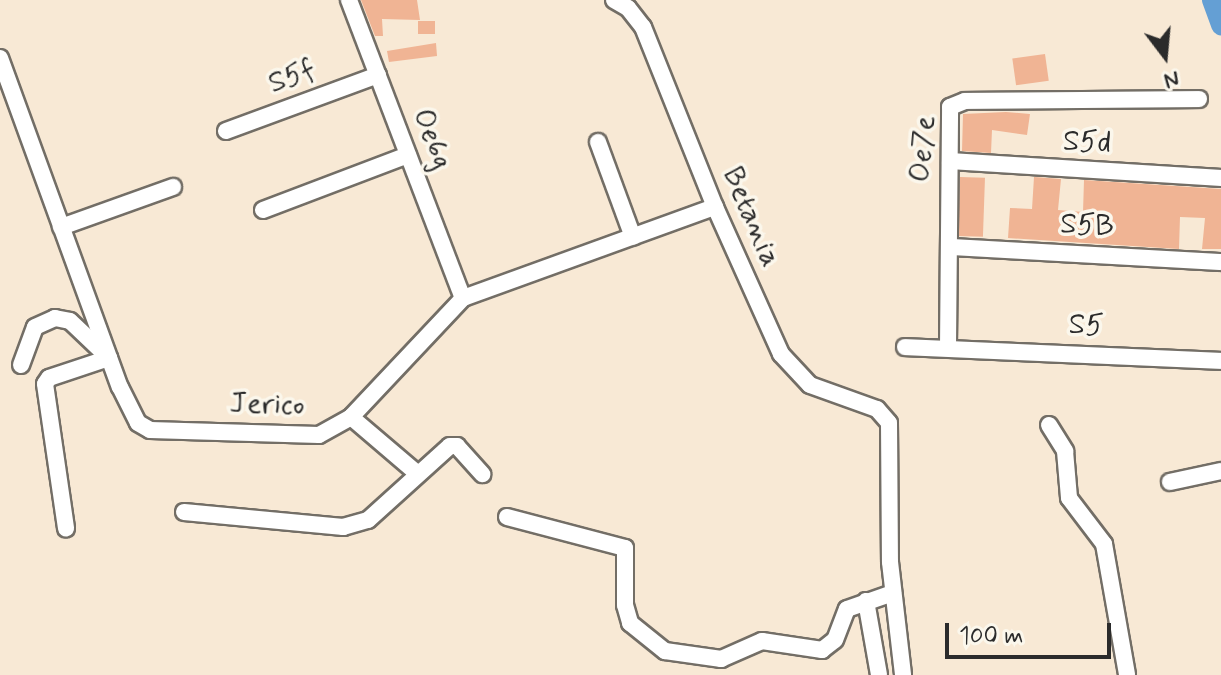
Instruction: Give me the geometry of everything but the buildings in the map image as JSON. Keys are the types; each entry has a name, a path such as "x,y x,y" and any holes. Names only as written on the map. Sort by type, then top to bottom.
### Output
{"street":[{"name":"Oe6g","path":"349,0 463,298"},
{"name":"Betania","path":"614,0 628,8 643,27 765,323 795,373 820,391 882,412 890,428 893,593"},
{"name":"Jerico","path":"0,58 109,358 133,415 150,430 309,437 351,417 463,298 715,207"},
{"name":"S5f","path":"226,131 378,75"},
{"name":"Oe7e","path":"948,347 951,247 947,113 956,103 1199,99"},
{"path":"598,142 633,237"},
{"path":"263,210 408,155"},
{"name":"S5d","path":"950,161 1221,178"},
{"path":"61,227 173,187"},
{"name":"S5B","path":"951,247 1221,262"},
{"path":"21,365 35,327 55,318 70,321 109,358 49,378 45,384 66,528"},
{"name":"S5","path":"905,347 1221,361"},
{"path":"351,417 418,474"},
{"path":"1049,425 1065,451 1069,498 1104,544 1127,675"},
{"path":"184,512 356,525 450,446 457,446 482,474"},
{"path":"1170,482 1221,471"},
{"path":"507,517 625,548 629,555 625,605 630,623 665,651 721,659 762,641 822,650 835,640 843,612 893,593 903,675"},
{"path":"866,601 879,675"}],"waterway":[{"path":"1212,0 1221,25"}]}
